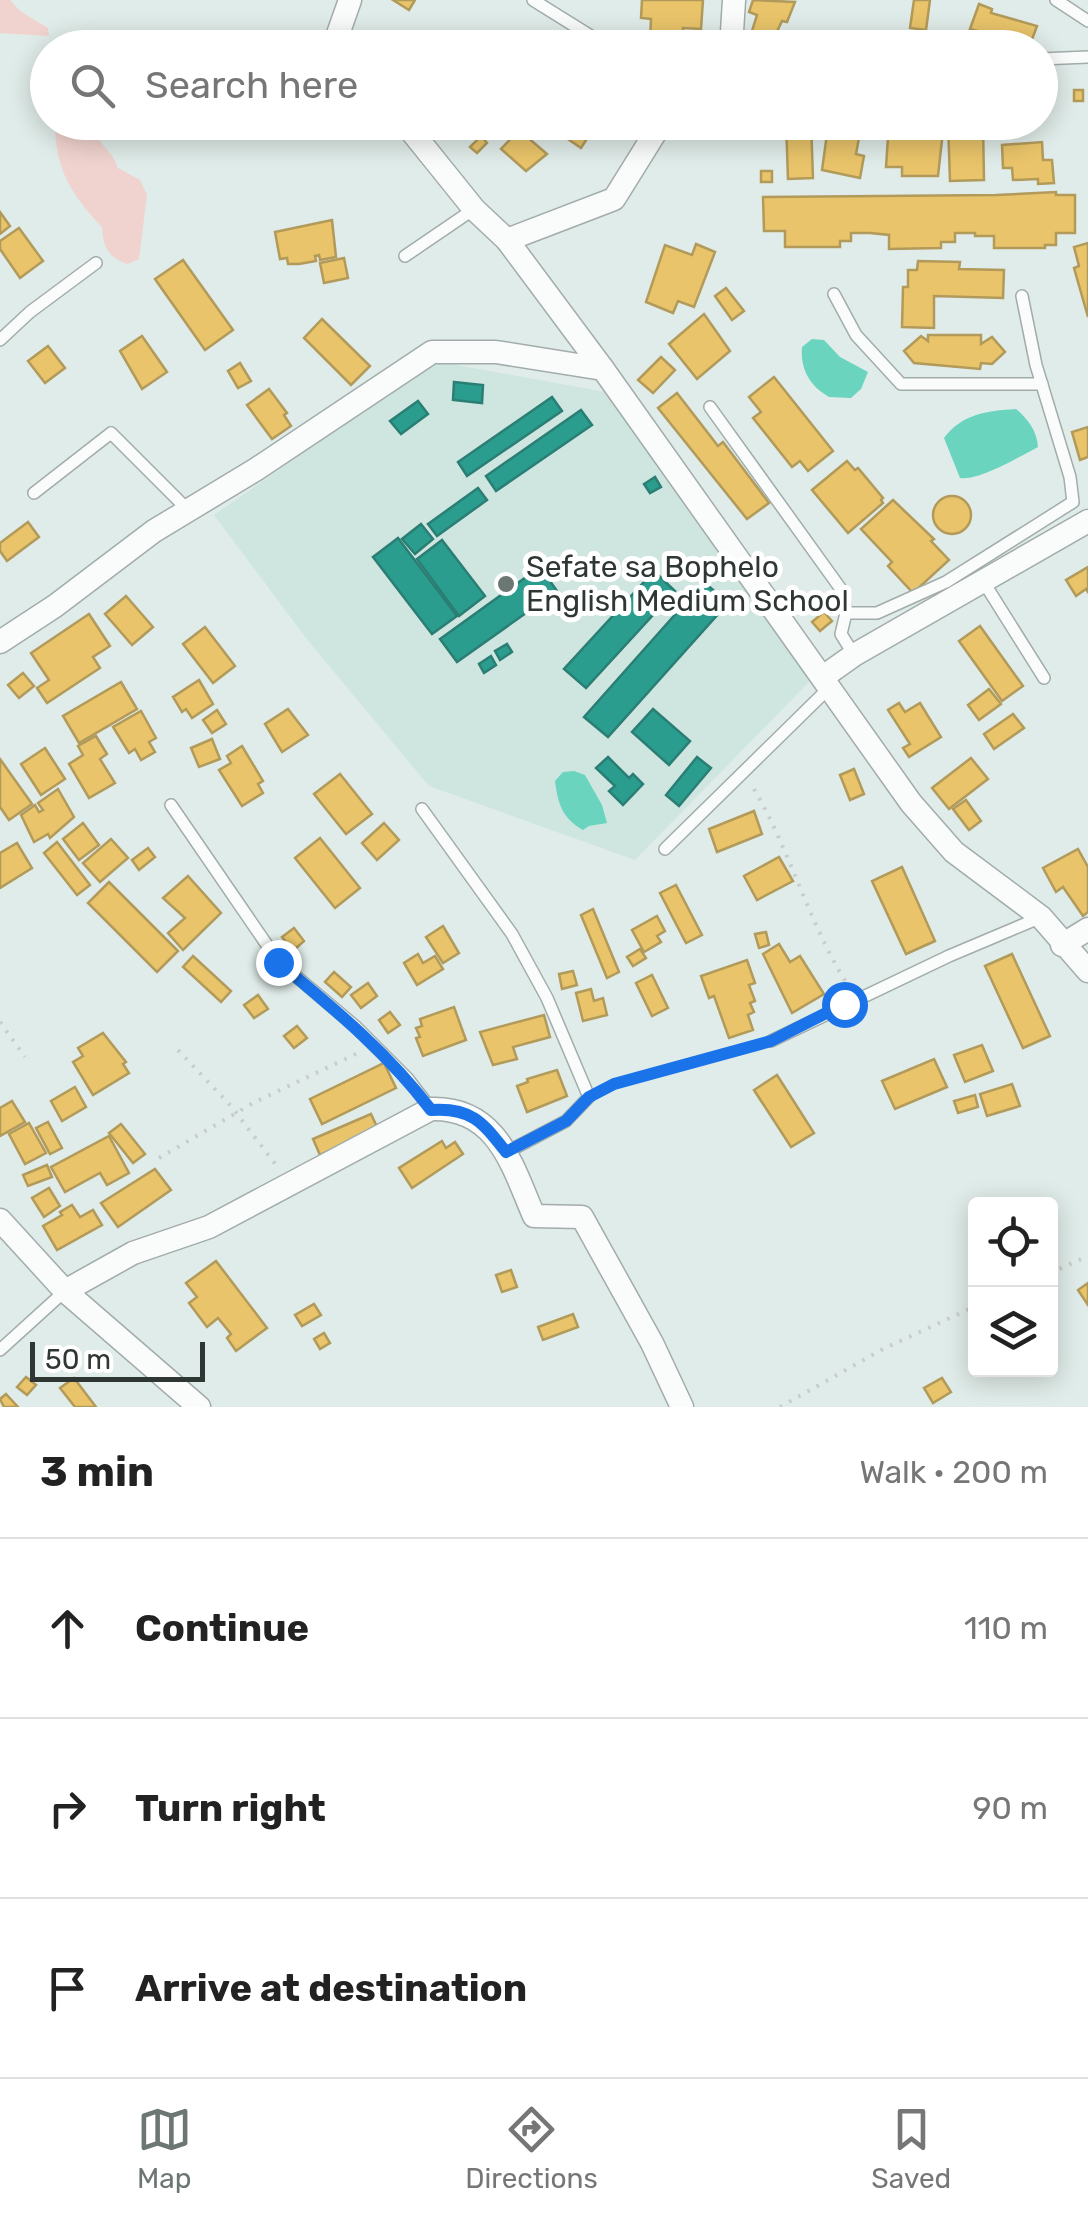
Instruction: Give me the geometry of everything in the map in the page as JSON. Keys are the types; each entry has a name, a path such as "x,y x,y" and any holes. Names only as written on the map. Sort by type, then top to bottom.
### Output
{"street":[{"path":"339,30 350,0"},
{"path":"732,30 734,0"},
{"path":"418,140 474,209 507,240 604,368 911,802 954,852 1041,918 1088,971"},
{"path":"507,240 614,199 651,140"},
{"path":"0,642 154,531 255,470 432,352 496,352 604,368"},
{"path":"827,682 854,655 1088,521"},
{"path":"1062,945 1088,929"},
{"path":"66,1290 133,1253 209,1226 431,1110 450,1108 479,1119 506,1152 534,1216 582,1217 652,1343 682,1407"},
{"path":"0,1220 66,1290 198,1407"}],"lane":[{"path":"533,0 581,30"},
{"path":"1056,0 1088,21"},
{"path":"1058,58 1088,57"},
{"path":"405,256 474,209"},
{"path":"0,340 30,312 96,263"},
{"path":"834,294 856,335 901,384 1042,384"},
{"path":"846,613 877,613 946,582 1073,502 1070,477 1042,384 1022,296"},
{"path":"710,407 843,592 846,613 841,634 854,655"},
{"path":"34,493 111,432 188,510"},
{"path":"983,581 1044,678"},
{"path":"664,849 744,772 827,682"},
{"path":"170,805 278,962 374,1045 408,1079 431,1110"},
{"path":"422,809 512,934 548,998 589,1097 566,1121 506,1152"},
{"path":"771,1041 856,998 1041,918"},
{"path":"0,1350 66,1290"}],"path":[{"path":"744,772 776,826 820,936 856,998"},
{"path":"0,1022 25,1057"},
{"path":"589,1097 614,1084 771,1041"},
{"path":"159,1158 255,1102 374,1045"},
{"path":"178,1050 237,1114 290,1185"},
{"path":"1058,1269 1088,1256"},
{"path":"780,1407 884,1349 968,1310"}],"shaded area":[{"path":"0,0 10,0 48,30 30,30 30,35 0,33"},
{"path":"56,140 100,140 118,168 140,180 147,195 139,259 127,264 108,250 102,227 74,192"},
{"path":"812,339 824,340 840,357 868,372 861,389 851,398 829,397 812,382 805,370 802,347"},
{"name":"Sefate sa Bophelo English Medium School","path":"435,361 611,393 811,680 635,860 429,786 306,638 214,515"},
{"path":"1016,409 1031,426 1038,447 988,472 960,478 944,438 976,415"},
{"path":"563,772 585,775 607,823 583,830 566,815 555,781"}],"building: Homes":[{"path":"393,0 415,0 409,10"},
{"path":"642,0 703,0 701,29 650,30 651,19 641,18"},
{"path":"753,0 795,2 787,22 782,21 778,30 752,30 757,15 749,12"},
{"path":"914,0 930,0 926,30 910,28"},
{"path":"979,4 992,9 991,13 1037,26 1036,30 970,29"},
{"path":"1074,90 1083,90 1083,101 1074,101"},
{"path":"477,140 487,143 477,153 470,147"},
{"path":"510,140 531,140 547,154 526,171 501,149"},
{"path":"569,140 586,140 581,148"},
{"path":"787,140 812,140 813,178 788,179"},
{"path":"826,140 859,140 856,154 864,156 860,178 822,170"},
{"path":"888,140 942,140 938,176 902,176 902,167 886,167"},
{"path":"949,140 983,140 984,180 950,181"},
{"path":"1042,142 1043,160 1052,160 1054,183 1013,180 1012,168 1003,168 1002,145"},
{"path":"761,171 772,171 772,182 761,182"},
{"path":"1056,192 1075,195 1075,233 1056,233 1056,245 1045,248 994,248 994,236 975,233 955,233 955,242 941,242 941,248 889,249 889,235 870,233 851,233 851,241 840,241 840,247 785,247 785,231 764,231 763,197"},
{"path":"0,212 10,226 0,234"},
{"path":"332,220 336,257 320,260 319,255 315,256 316,261 299,264 280,259 275,232"},
{"path":"19,228 43,261 20,278 0,249 0,241"},
{"path":"1088,243 1088,317 1074,268 1079,266 1074,247"},
{"path":"696,244 715,252 694,307 678,301 673,313 646,302 665,245 692,255"},
{"path":"344,258 348,278 324,283 320,263"},
{"path":"183,260 233,330 205,350 155,279"},
{"path":"918,261 960,262 959,269 1004,270 1003,298 934,296 934,328 902,327 903,287 908,287 908,270 917,270"},
{"path":"726,288 744,311 732,320 715,296"},
{"path":"704,314 730,351 697,379 669,344"},
{"path":"322,319 370,366 351,385 304,338"},
{"path":"928,335 981,335 981,344 992,337 1005,352 992,364 981,363 980,369 914,363 904,351 921,336 928,341"},
{"path":"142,336 167,372 142,389 120,351"},
{"path":"48,346 65,368 45,383 28,361"},
{"path":"661,357 675,370 653,393 638,380"},
{"path":"240,363 251,381 238,388 228,371"},
{"path":"774,377 833,451 808,471 800,461 792,467 753,418 761,412 749,397"},
{"path":"269,389 287,413 284,415 291,426 272,439 247,405"},
{"path":"677,393 718,446 723,442 769,503 747,519 658,408"},
{"path":"1088,427 1088,457 1080,460 1072,432"},
{"path":"847,461 855,470 858,468 883,498 883,503 848,533 812,490"},
{"path":"952,496 966,501 971,515 966,529 952,534 938,529 933,515 938,501"},
{"path":"893,500 934,539 931,541 949,560 913,593 888,566 892,562 861,529"},
{"path":"28,522 39,537 7,561 0,543"},
{"path":"1088,567 1088,592 1086,589 1076,596 1066,580"},
{"path":"126,596 153,627 132,645 105,614"},
{"path":"824,612 832,621 820,631 812,622"},
{"path":"89,614 110,646 93,657 100,668 47,703 37,688 49,680 31,653"},
{"path":"980,626 1023,686 1002,701 959,641"},
{"path":"205,627 235,666 213,683 183,644"},
{"path":"23,673 34,686 19,698 8,685"},
{"path":"199,680 213,704 192,718 186,709 182,712 173,697"},
{"path":"121,682 137,709 79,743 63,716"},
{"path":"989,689 1001,704 979,720 968,705"},
{"path":"899,703 905,712 920,703 941,737 909,757 903,748 910,744 888,710"},
{"path":"288,709 308,735 282,752 265,724"},
{"path":"217,710 226,724 212,733 203,720"},
{"path":"141,711 156,738 149,742 155,752 141,760 135,749 129,753 113,727"},
{"path":"1013,714 1024,728 994,749 984,734"},
{"path":"96,736 107,754 100,759 115,783 89,798 69,764 83,755 78,746"},
{"path":"212,739 220,759 199,767 191,748"},
{"path":"242,746 263,781 258,784 263,793 242,806 219,770 231,763 227,756"},
{"path":"45,748 65,779 41,795 21,764"},
{"path":"971,758 988,779 949,809 932,788"},
{"path":"0,759 32,804 9,820 0,807"},
{"path":"854,769 864,794 850,800 840,775"},
{"path":"340,774 372,814 346,834 314,794"},
{"path":"58,789 74,817 50,838 48,834 34,842 21,815 35,805 39,812 43,810 38,803"},
{"path":"966,800 981,821 969,830 953,809"},
{"path":"754,811 762,834 717,852 709,829"},
{"path":"83,823 99,845 79,860 63,839"},
{"path":"384,823 399,840 377,860 362,843"},
{"path":"320,838 360,888 335,908 295,858"},
{"path":"111,839 128,858 100,882 83,863"},
{"path":"57,842 90,885 77,895 44,853"},
{"path":"17,843 32,868 0,888 0,853"},
{"path":"148,848 155,857 139,870 132,860"},
{"path":"1078,849 1088,867 1088,912 1083,916 1063,887 1056,892 1043,868"},
{"path":"779,857 793,881 757,900 744,876"},
{"path":"902,867 935,941 906,954 872,881"},
{"path":"188,876 221,913 183,950 168,933 185,918 163,898"},
{"path":"109,882 178,951 157,972 88,903"},
{"path":"676,885 702,935 686,943 660,893"},
{"path":"593,909 619,972 607,978 581,915"},
{"path":"657,916 665,931 657,936 661,942 644,952 632,930"},
{"path":"443,926 459,953 443,963 426,937"},
{"path":"294,928 304,941 293,951 282,937"},
{"path":"766,932 769,945 759,948 755,934"},
{"path":"779,944 790,962 800,956 824,994 792,1013 763,954"},
{"path":"640,949 646,958 633,966 627,957"},
{"path":"418,954 423,963 435,956 443,969 417,985 404,963"},
{"path":"1012,954 1050,1036 1023,1048 985,966"},
{"path":"193,956 231,991 221,1002 183,967"},
{"path":"747,960 755,983 749,985 755,1001 750,1003 754,1012 748,1015 753,1030 729,1038 714,996 709,998 701,976"},
{"path":"573,971 577,985 562,989 559,974"},
{"path":"334,972 351,987 342,997 325,982"},
{"path":"652,975 668,1008 652,1016 636,983"},
{"path":"368,983 377,996 361,1008 351,995"},
{"path":"591,989 594,1001 603,998 607,1015 583,1021 576,993"},
{"path":"258,995 268,1009 254,1018 244,1005"},
{"path":"454,1007 466,1040 423,1056 416,1038 420,1037 416,1028 422,1026 420,1019"},
{"path":"390,1012 400,1025 388,1033 379,1020"},
{"path":"544,1015 550,1037 513,1047 517,1059 493,1065 480,1032"},
{"path":"297,1026 307,1038 294,1048 284,1036"},
{"path":"103,1033 126,1062 123,1064 129,1073 93,1095 73,1062 83,1056 78,1048"},
{"path":"982,1045 993,1071 965,1082 954,1055"},
{"path":"934,1059 947,1087 895,1109 882,1081"},
{"path":"384,1063 396,1088 322,1124 310,1099"},
{"path":"557,1070 567,1096 527,1112 517,1086"},
{"path":"777,1075 814,1133 791,1147 754,1090"},
{"path":"1012,1084 1020,1106 987,1116 980,1094"},
{"path":"75,1087 86,1107 62,1121 51,1101"},
{"path":"975,1095 978,1107 958,1113 954,1101"},
{"path":"12,1101 25,1122 0,1136 0,1108"},
{"path":"371,1114 378,1129 320,1155 313,1139"},
{"path":"48,1122 62,1148 50,1154 36,1128"},
{"path":"29,1123 46,1153 25,1164 9,1134"},
{"path":"121,1124 145,1154 133,1163 109,1133"},
{"path":"109,1136 129,1173 107,1185 100,1173 65,1192 51,1167"},
{"path":"442,1141 446,1148 455,1142 463,1154 412,1188 399,1168"},
{"path":"47,1165 52,1177 28,1186 23,1175"},
{"path":"155,1169 171,1190 118,1227 101,1203"},
{"path":"49,1188 60,1206 44,1217 32,1198"},
{"path":"72,1205 80,1217 93,1210 102,1225 57,1250 43,1226"},
{"path":"216,1261 267,1328 236,1351 227,1338 231,1334 218,1318 207,1327 189,1303 197,1297 186,1283"},
{"path":"511,1270 517,1287 502,1292 496,1275"},
{"path":"1088,1283 1088,1305 1078,1290"},
{"path":"314,1304 321,1315 302,1326 295,1315"},
{"path":"573,1314 578,1327 543,1340 538,1327"},
{"path":"324,1333 330,1343 320,1349 314,1339"},
{"path":"26,1377 36,1385 27,1395 17,1387"},
{"path":"74,1378 96,1407 75,1407 60,1388"},
{"path":"942,1378 951,1392 933,1403 924,1388"},
{"path":"6,1394 18,1407 4,1407 0,1399"}],"building: Schools":[{"path":"454,382 483,385 482,403 453,400"},
{"path":"552,397 562,411 467,476 458,462"},
{"path":"418,401 428,414 401,434 390,421"},
{"path":"581,410 592,425 496,491 486,476"},
{"path":"655,477 661,487 650,493 644,484"},
{"path":"478,488 487,500 437,536 428,524"},
{"path":"421,524 433,539 415,554 402,539"},
{"path":"398,538 457,616 432,634 373,557"},
{"path":"442,540 485,596 459,616 417,559"},
{"path":"540,567 557,591 457,662 440,639"},
{"path":"654,571 675,591 586,688 564,669"},
{"path":"704,582 728,603 608,737 584,717"},
{"path":"507,644 512,652 500,660 495,651"},
{"path":"491,656 496,665 484,673 479,664"},
{"path":"653,709 690,741 669,765 632,732"},
{"path":"608,757 629,778 633,774 643,784 623,805 609,791 615,786 596,768"},
{"path":"697,757 711,768 679,806 666,795"}],"place":[{"name":"Sefate sa Bophelo English Medium School","path":"506,584"}],"route":[{"path":"278,962 354,1026 408,1079 431,1110 450,1108 479,1119 506,1152 566,1121 589,1097 614,1084 771,1041 844,1004"}]}
